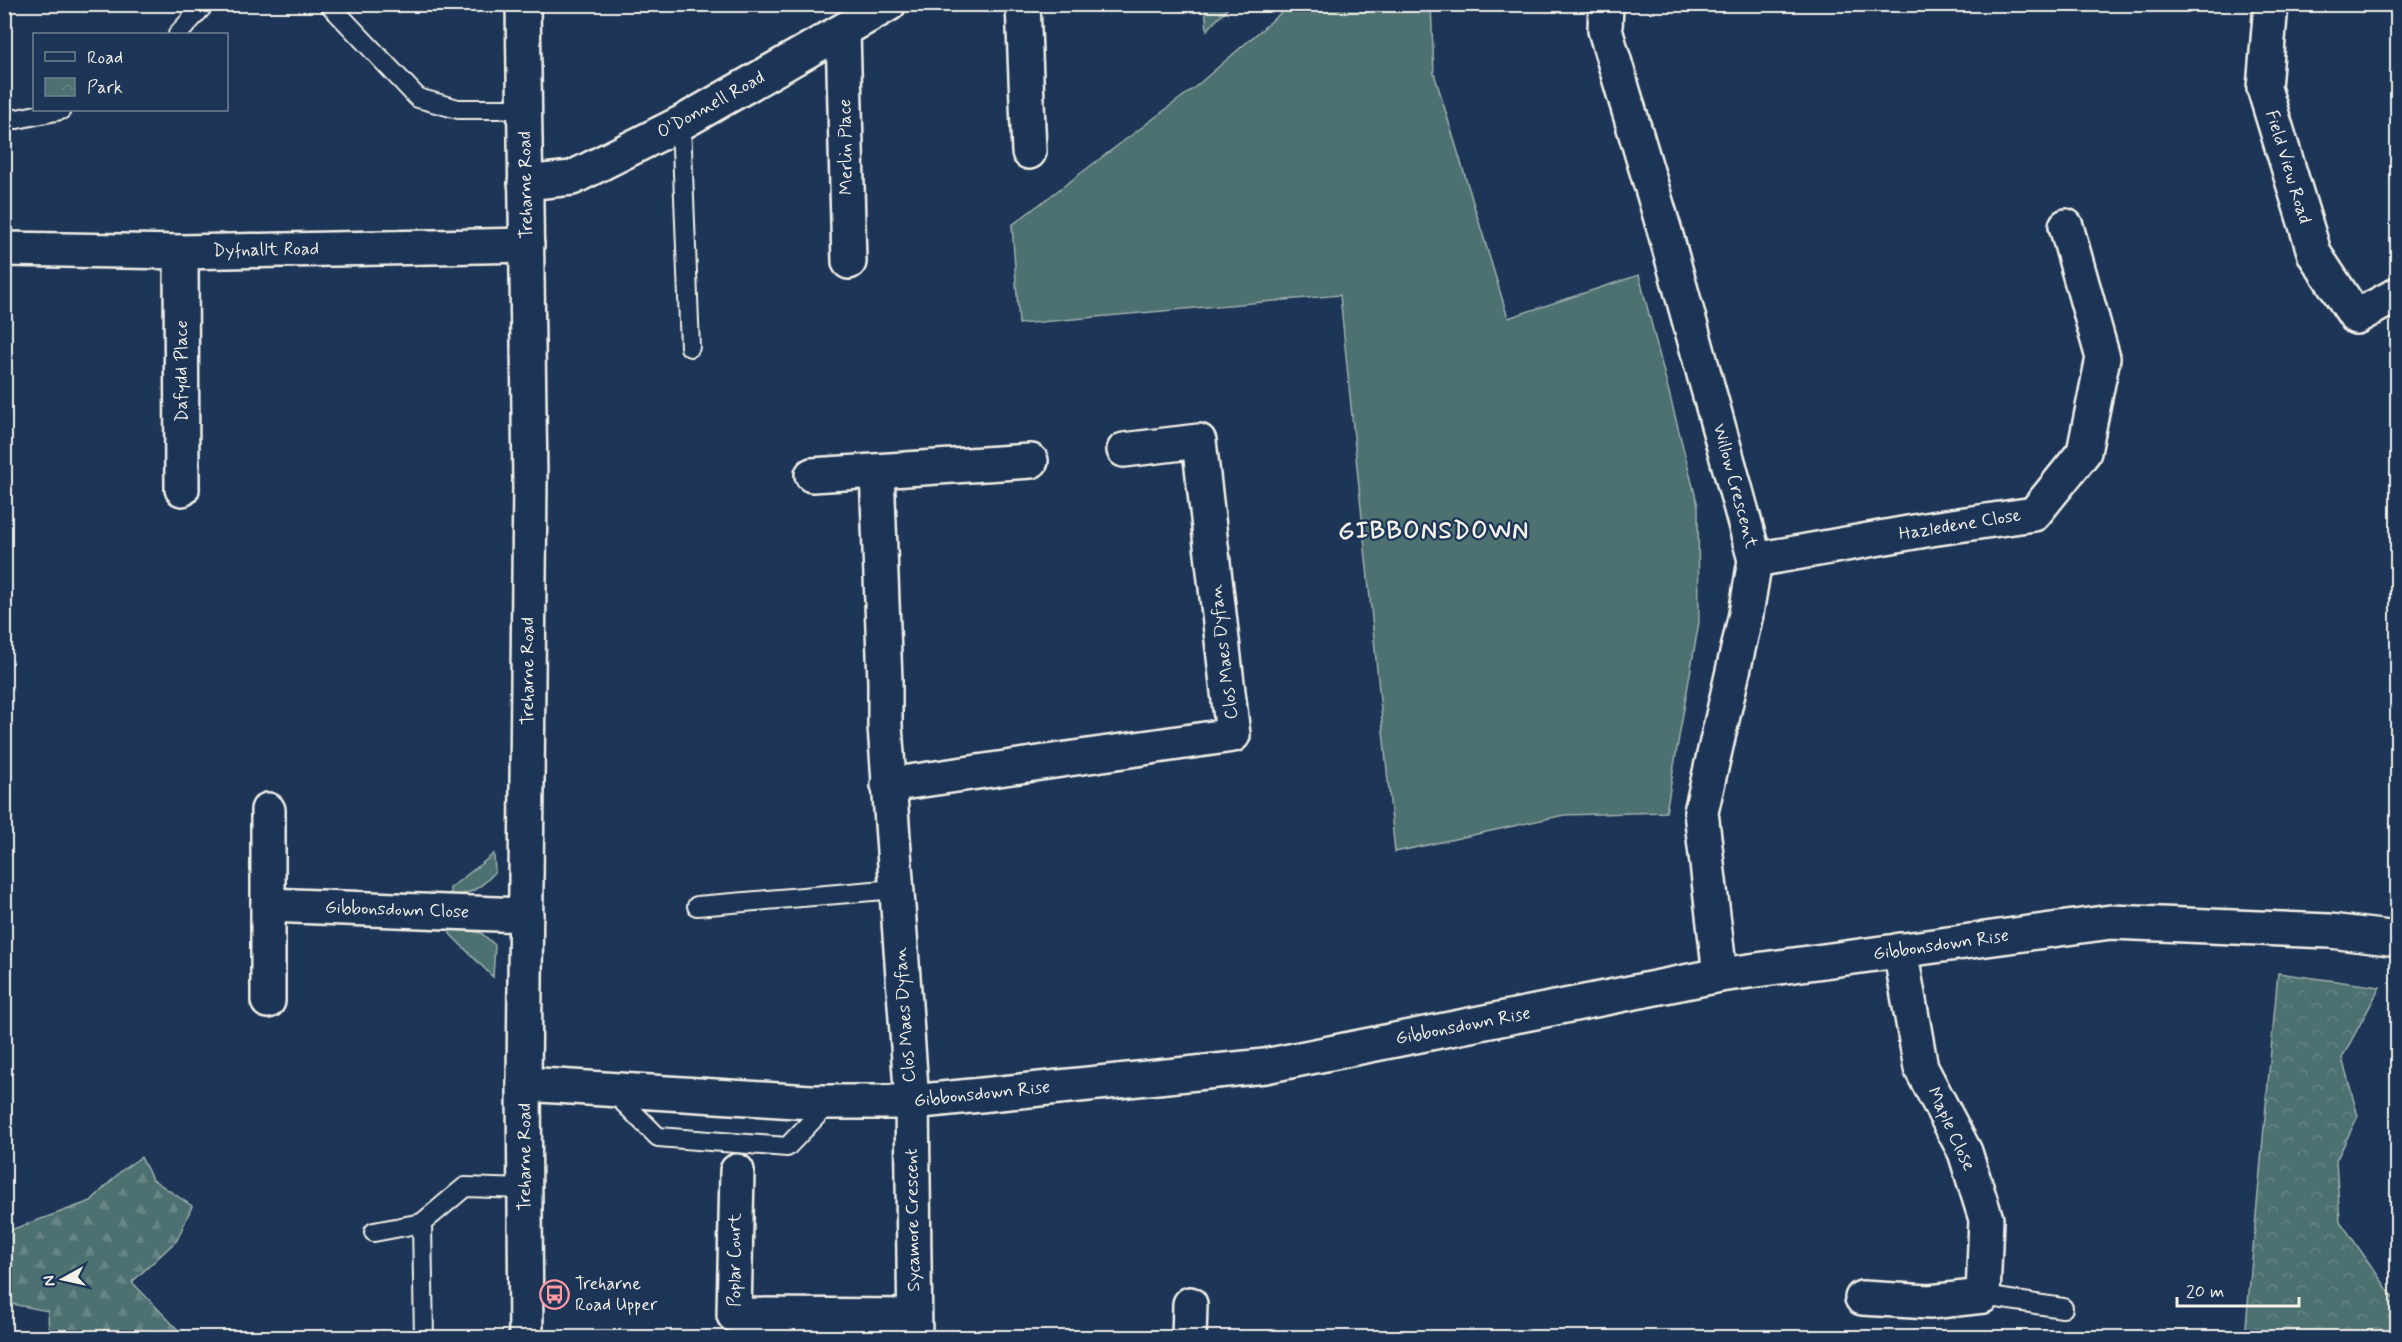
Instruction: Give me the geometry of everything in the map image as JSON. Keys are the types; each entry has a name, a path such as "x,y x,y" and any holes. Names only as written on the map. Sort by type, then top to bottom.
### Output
{"street":[{"name":"Treharne Road","path":"524,4 530,480 524,1084 526,1338"},
{"name":"O'Donnell Road","path":"525,183 572,178 681,123 889,4"},
{"path":"1023,4 1029,152"},
{"name":"Willow Crescent","path":"1606,4 1605,30 1665,232 1755,560 1746,614 1701,813 1720,975"},
{"name":"Field View Road","path":"2271,4 2264,88 2315,255 2356,316 2397,294"},
{"name":"Merlin Place","path":"843,31 849,262"},
{"name":"Hazledene Close","path":"1755,560 1931,529 2034,514 2084,452 2103,358 2066,226"},
{"name":"Dyfnallt Road","path":"4,249 181,252 527,245"},
{"name":"Dafydd Place","path":"181,252 182,489"},
{"name":"Clos Maes Dyfan","path":"888,785 1233,735 1199,441 1124,450"},
{"path":"812,476 1031,461"},
{"name":"Clos Maes Dyfan","path":"877,471 888,785 912,1102"},
{"path":"268,810 268,1001"},
{"name":"Gibbonsdown Close","path":"268,905 526,915"},
{"name":"Gibbonsdown Rise","path":"524,1084 830,1102 912,1102 1265,1066 1720,975 2111,922 2330,931 2397,939"},
{"name":"Maple Close","path":"1900,950 1921,1068 1965,1152 1986,1219 1983,1296"},
{"name":"Sycamore Crescent","path":"912,1102 914,1327"},
{"name":"Poplar Court","path":"736,1171 734,1315 914,1327"},
{"path":"1862,1298 1930,1302 1983,1296"},
{"path":"1189,1338 1190,1304"}],"lane":[{"path":"179,33 205,4"},
{"path":"329,4 418,98 458,109 524,109"},
{"path":"4,117 17,119 56,111"},
{"path":"681,123 690,347"},
{"path":"697,906 896,889"},
{"path":"611,1089 658,1137 787,1147 830,1102"},
{"path":"374,1232 422,1223 465,1187 525,1189"},
{"path":"422,1223 424,1338"},
{"path":"1983,1296 2063,1308"}],"green space":[{"path":"1205,4 1231,5 1207,30"},
{"path":"1290,5 1431,5 1434,73 1508,318 1639,275 1698,506 1699,622 1666,812 1564,815 1395,852 1340,295 1019,324 1012,225 1194,88"},
{"path":"494,854 495,872 485,882 470,892 450,896 450,888"},
{"path":"451,927 481,933 495,945 493,977 450,934"},
{"path":"2278,973 2380,987 2342,1058 2358,1116 2336,1161 2340,1221 2397,1303 2397,1337 2245,1337"},
{"path":"141,1157 152,1179 192,1206 177,1240 132,1282 185,1337 49,1337 48,1311 12,1304 5,1308 5,1232 91,1201 121,1171"}],"place":[{"name":"Treharne Road Upper","path":"554,1294"}],"district":[{"name":"GIBBONSDOWN","path":"1434,531"}]}
